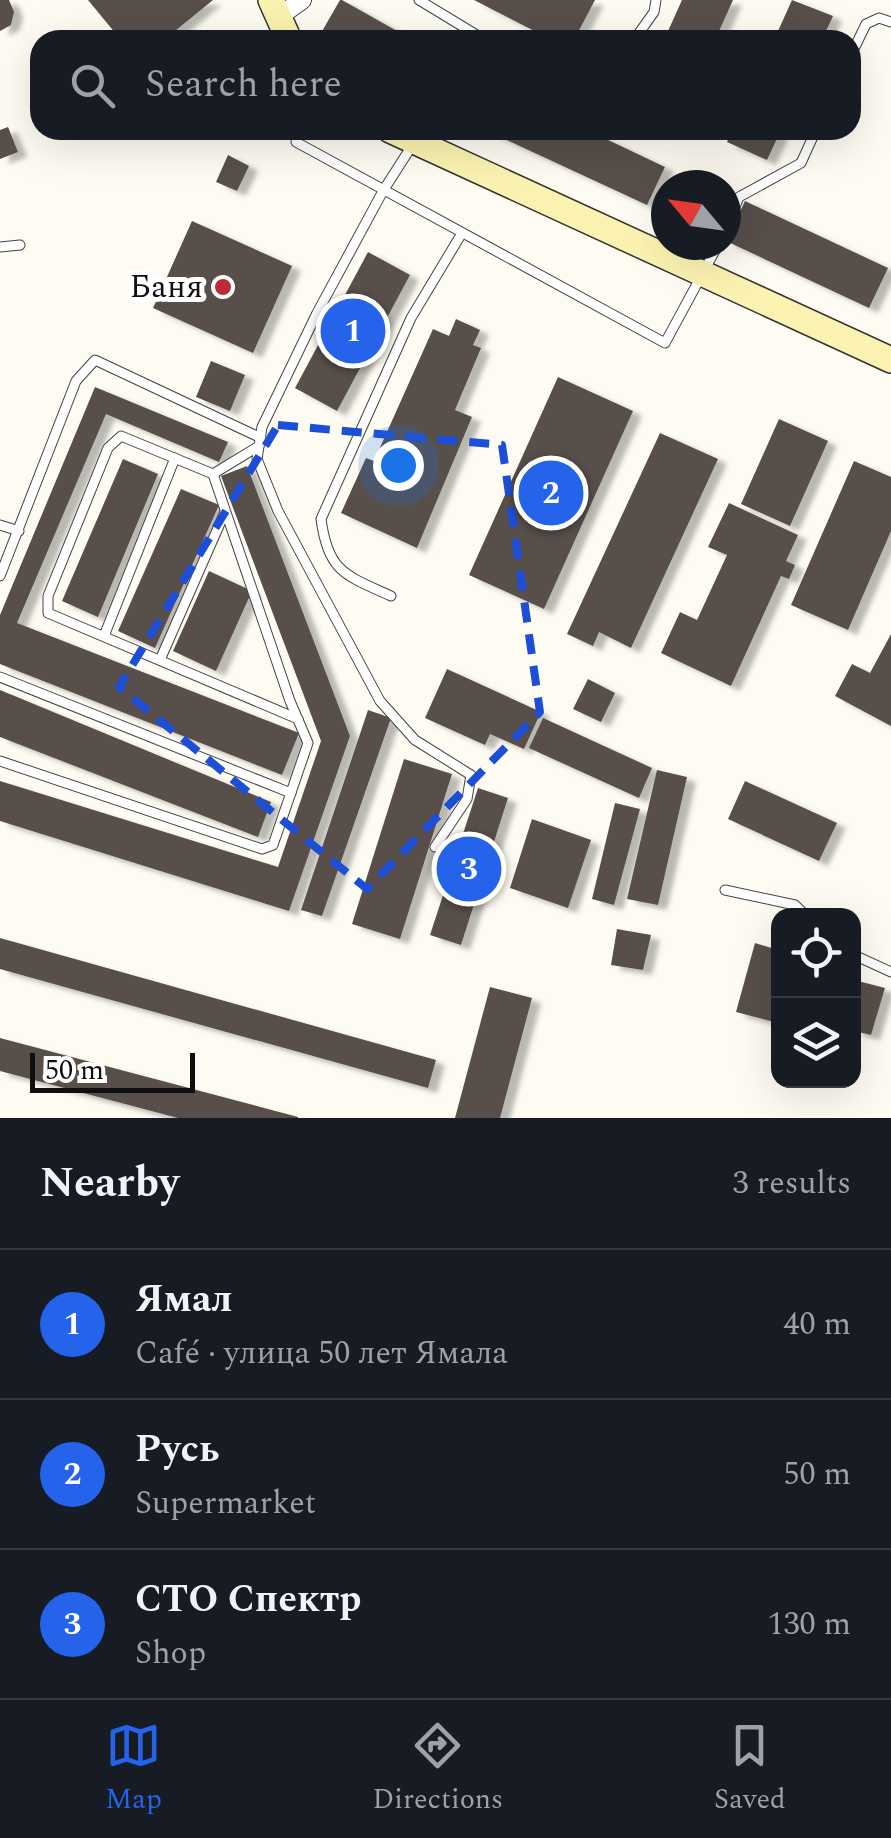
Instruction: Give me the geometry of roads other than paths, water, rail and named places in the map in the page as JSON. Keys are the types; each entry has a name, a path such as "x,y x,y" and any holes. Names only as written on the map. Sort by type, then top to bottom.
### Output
{"street":[{"path":"279,20 302,0"},
{"path":"419,140 891,360"}],"lane":[{"path":"419,0 468,30"},
{"path":"641,30 654,12 656,0"},
{"path":"861,34 866,24 880,18 891,22"},
{"path":"406,140 383,191 317,313 260,442 257,459 278,511 380,701 415,740 471,774 467,799 435,847"},
{"path":"741,196 801,163 811,140"},
{"path":"296,142 665,343 712,260"},
{"path":"391,596 348,576 336,564 326,551 321,519 411,318 462,234"},
{"path":"0,248 20,246"},
{"path":"0,576 76,381 95,360 260,442"},
{"path":"0,761 262,850 273,845 308,743 213,474 121,436 108,448 48,596 48,613 298,719"},
{"path":"213,474 260,442"},
{"path":"104,636 175,458"},
{"path":"160,660 225,511"},
{"path":"0,526 19,531"},
{"path":"0,677 292,793"},
{"path":"726,890 798,908"},
{"path":"861,958 891,972"}],"place":[{"name":"Баня","path":"223,287"},
{"name":"Ямал","path":"353,331"},
{"name":"Русь","path":"551,493"},
{"name":"СТО Спектр","path":"469,869"}]}
